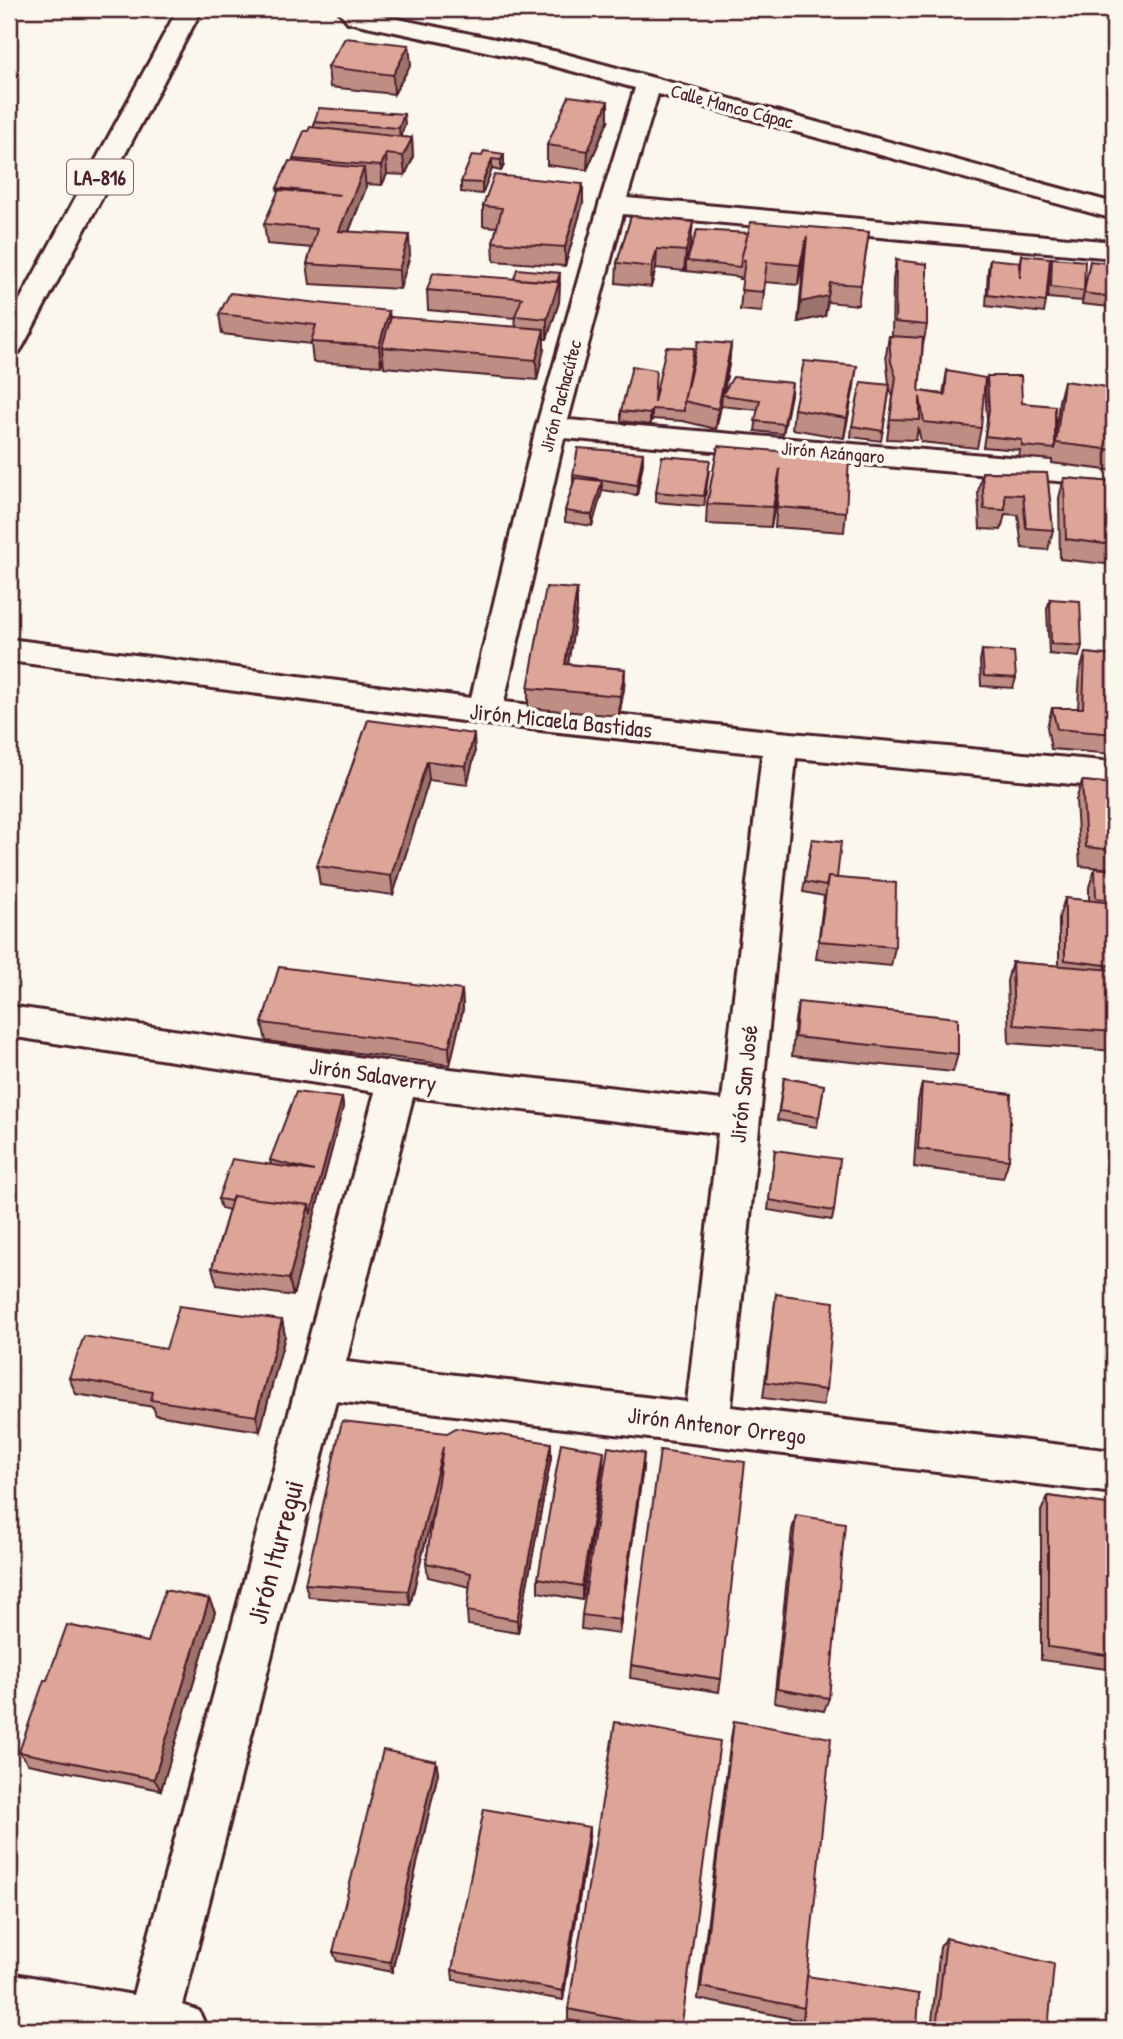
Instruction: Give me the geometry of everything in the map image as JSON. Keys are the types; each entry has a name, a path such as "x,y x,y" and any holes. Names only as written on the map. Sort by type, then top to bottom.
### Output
{"main road":[{"name":"LA-816","path":"9,346 190,9"},
{"name":"Calle Manco Cápac","path":"349,9 356,17 548,57 1114,211"},
{"name":"Jirón Pachacútec","path":"485,712 551,428 612,205 649,83"},
{"path":"612,205 1114,250"},
{"name":"Jirón Azángaro","path":"551,428 1114,476"},
{"name":"Jirón Micaela Bastidas","path":"9,650 485,712 780,744 1114,775"},
{"name":"Jirón San José","path":"707,1424 780,744"},
{"name":"Jirón Salaverry","path":"9,1021 398,1079 739,1119"},
{"name":"Jirón Iturregui","path":"166,2028 320,1379 398,1079"},
{"name":"Jirón Antenor Orrego","path":"320,1379 1114,1472"},
{"path":"9,1999 166,2028"}],"building":[{"path":"345,38 409,45 393,75 328,67"},
{"path":"569,96 608,101 588,151 547,145"},
{"path":"319,108 404,114 399,128 314,122"},
{"path":"310,127 412,138 403,156 386,154 381,166 293,159 304,131 308,131"},
{"path":"484,151 504,154 501,160 492,159 482,183 461,182 472,155 482,156"},
{"path":"289,161 364,168 339,231 409,235 399,270 307,264 317,229 264,224 279,190 340,195 277,188"},
{"path":"494,175 583,184 565,247 493,242 502,208 483,206"},
{"path":"631,216 693,222 686,251 657,249 652,267 617,263"},
{"path":"751,222 869,232 861,285 830,283 828,296 801,302 807,236 800,265 767,262 763,292 741,290 745,260 741,259"},
{"path":"697,230 748,233 740,267 687,261"},
{"path":"1022,255 1050,258 1046,302 988,295 990,259 1019,262 1020,278"},
{"path":"1052,258 1085,261 1084,291 1051,287"},
{"path":"896,260 927,264 927,325 895,322"},
{"path":"1090,261 1114,264 1113,297 1084,293"},
{"path":"517,269 560,273 557,282 514,279"},
{"path":"433,273 559,282 547,319 515,316 522,298 427,290"},
{"path":"230,293 389,311 379,346 311,342 316,325 219,314"},
{"path":"391,317 544,329 536,360 382,347"},
{"path":"889,336 923,338 919,391 945,395 947,371 985,378 981,428 924,422 920,397 920,420 890,419 896,377 891,362"},
{"path":"698,341 731,344 718,409 684,401"},
{"path":"666,347 694,348 684,411 652,409 650,414 621,411 632,366 656,370 654,402"},
{"path":"804,361 857,366 847,418 794,409"},
{"path":"987,376 1021,376 1022,403 1055,406 1055,449 1022,446 1022,440 985,436 989,410"},
{"path":"733,377 792,383 784,424 755,421 760,400 722,395"},
{"path":"1064,381 1114,388 1114,450 1056,443"},
{"path":"861,382 890,385 883,431 852,426"},
{"path":"718,446 849,457 846,512 777,507 780,469 773,507 707,504"},
{"path":"578,448 643,453 637,485 573,475"},
{"path":"662,456 710,460 704,496 656,492"},
{"path":"982,472 1047,473 1053,530 1026,528 1023,495 1005,494 1005,510 984,509"},
{"path":"575,478 602,481 592,515 565,511"},
{"path":"1064,478 1114,482 1114,545 1066,539"},
{"path":"546,587 577,589 565,664 625,669 620,696 528,688"},
{"path":"1050,599 1080,601 1082,646 1051,644"},
{"path":"982,650 1014,652 1016,678 984,676"},
{"path":"1085,653 1114,656 1114,734 1057,729 1052,708 1083,708"},
{"path":"368,720 474,734 466,766 427,761 391,876 317,866"},
{"path":"1082,781 1114,784 1114,850 1086,847"},
{"path":"812,839 841,842 837,878 828,877 826,886 805,882"},
{"path":"1095,868 1114,870 1114,900 1096,898"},
{"path":"828,877 896,883 895,947 819,941"},
{"path":"1065,898 1114,903 1114,966 1065,960"},
{"path":"1012,962 1114,970 1114,1032 1014,1025"},
{"path":"279,967 462,990 449,1047 262,1023"},
{"path":"798,1002 958,1018 958,1054 795,1037"},
{"path":"784,1078 824,1085 819,1117 779,1111"},
{"path":"922,1083 1011,1094 1009,1160 918,1149"},
{"path":"296,1092 342,1098 311,1214 309,1205 233,1196 231,1201 218,1199 232,1159 314,1171 270,1160"},
{"path":"775,1150 840,1159 834,1211 769,1200"},
{"path":"233,1196 309,1205 289,1279 212,1268"},
{"path":"776,1294 834,1302 826,1390 766,1382"},
{"path":"179,1306 282,1320 256,1416 151,1400 153,1392 69,1378 84,1336 166,1349"},
{"path":"342,1421 447,1433 456,1428 551,1443 517,1620 467,1611 471,1573 426,1563 443,1447 408,1591 305,1584"},
{"path":"561,1443 604,1451 582,1586 538,1578"},
{"path":"608,1447 644,1453 620,1620 582,1615"},
{"path":"660,1450 745,1462 721,1679 631,1665"},
{"path":"1048,1496 1114,1505 1114,1656 1048,1647"},
{"path":"796,1515 845,1523 829,1698 777,1689"},
{"path":"165,1590 209,1599 154,1779 19,1752 67,1625 148,1642"},
{"path":"734,1721 831,1738 804,2008 701,1987"},
{"path":"615,1722 720,1741 681,2030 568,2009"},
{"path":"383,1750 436,1761 390,1962 333,1952"},
{"path":"484,1809 589,1827 563,1991 452,1970"},
{"path":"946,1938 1054,1964 1048,2030 936,2030"},
{"path":"807,1976 919,1994 917,2030 802,2030"}]}
